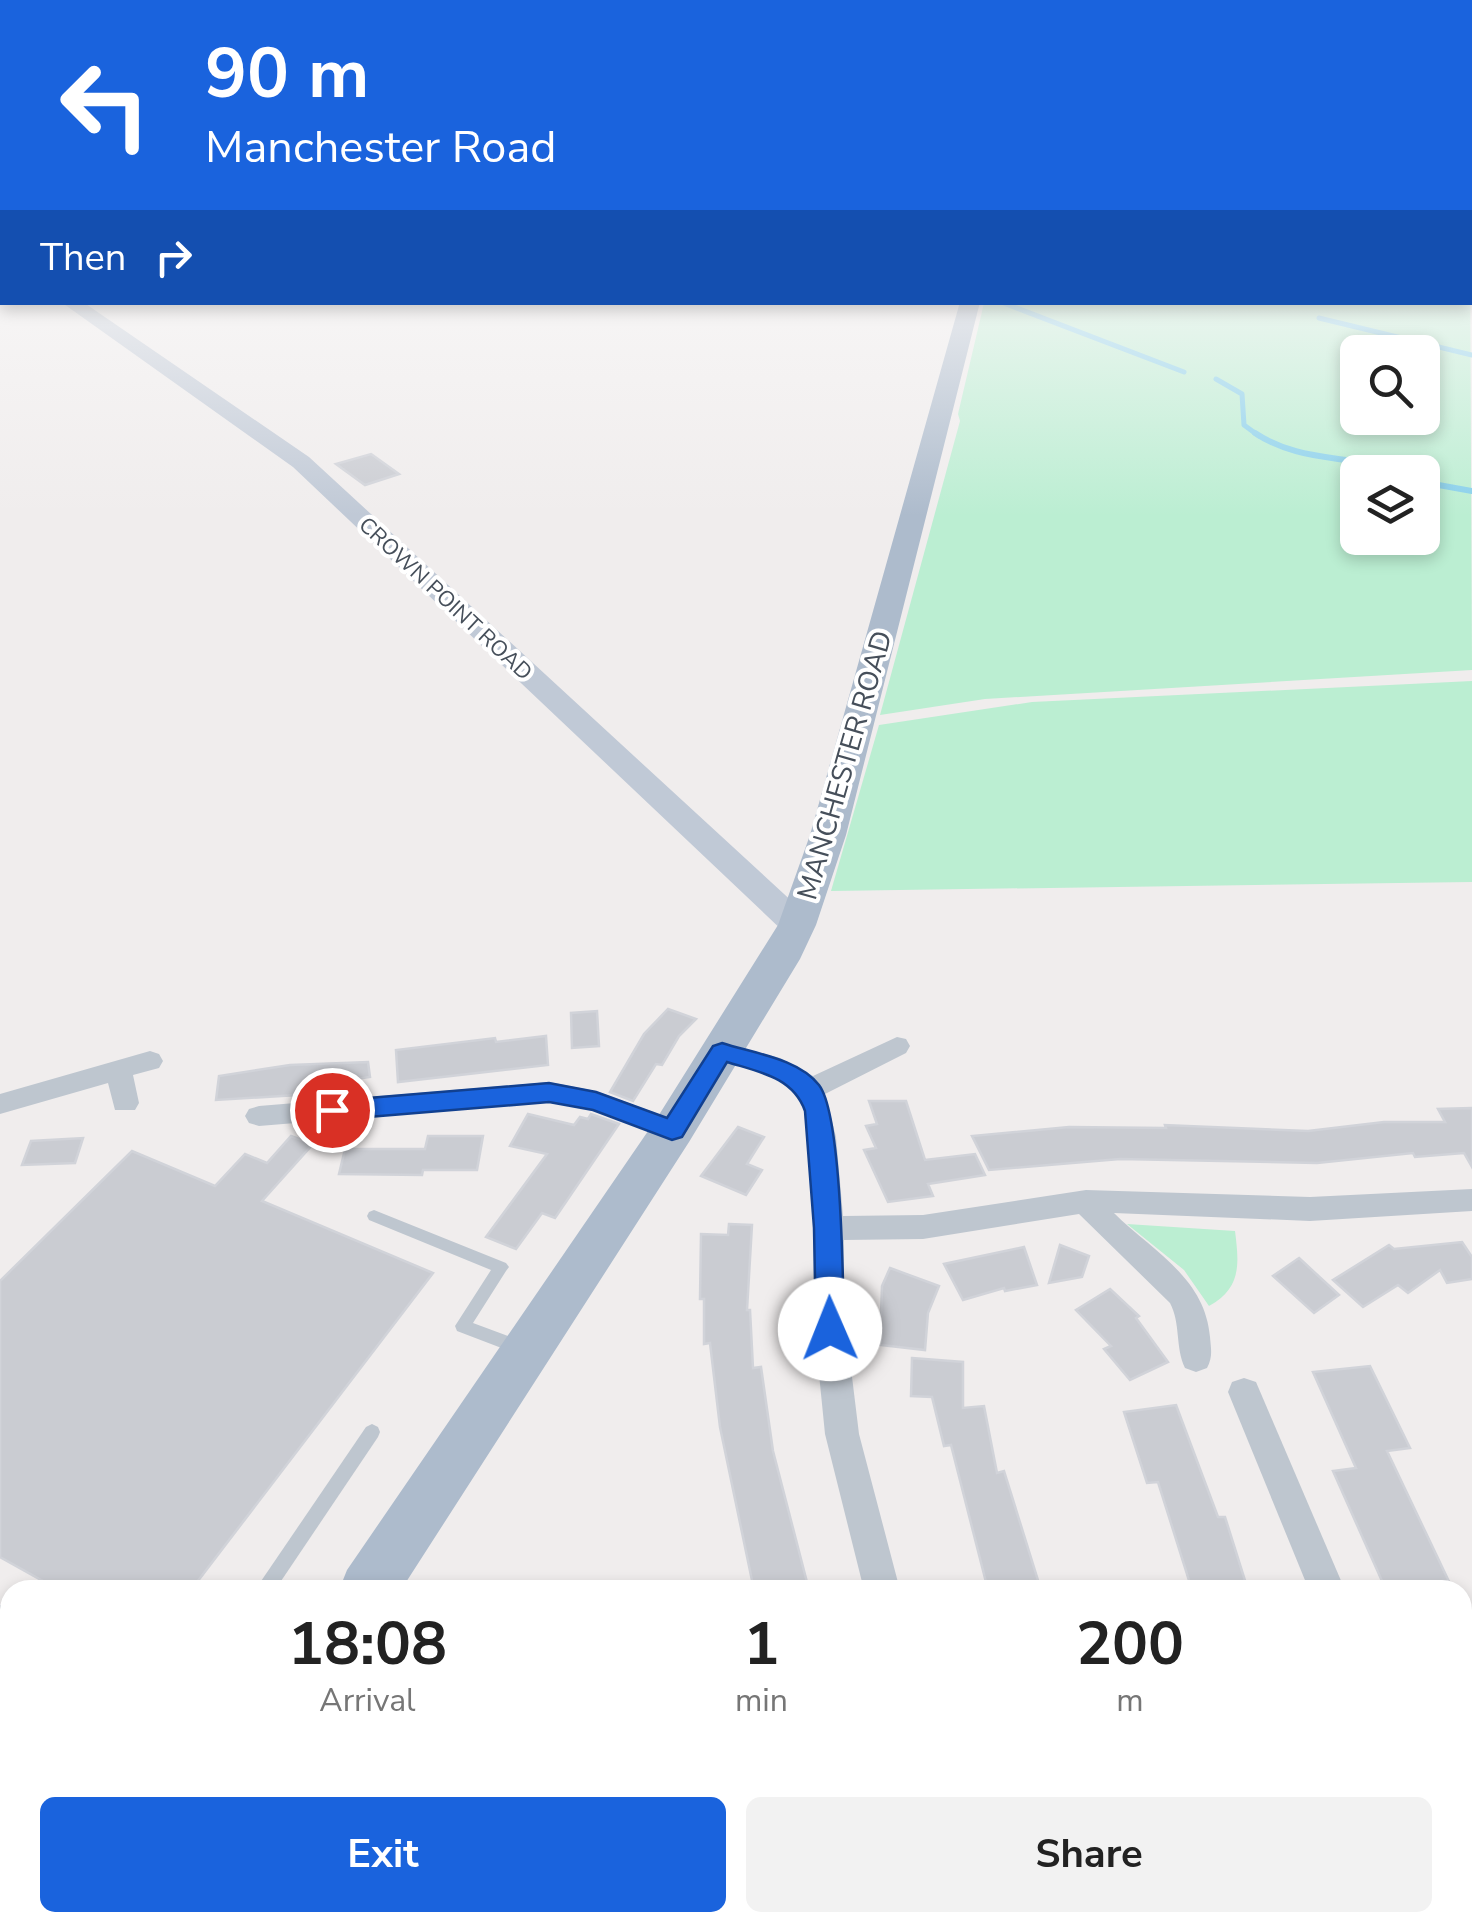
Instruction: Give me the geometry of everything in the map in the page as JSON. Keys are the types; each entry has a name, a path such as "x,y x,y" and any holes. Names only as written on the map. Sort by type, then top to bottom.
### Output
{"main road":[{"name":"MANCHESTER ROAD","path":"375,1580 672,1130 797,925 834,817 961,335"}],"street":[{"name":"CROWN POINT ROAD","path":"118,335 300,462 797,925"},
{"path":"810,1090 896,1046"},
{"path":"722,1052 787,1072 810,1090 818,1111 828,1228 831,1336 842,1434 879,1580"},
{"path":"0,1104 150,1061"},
{"path":"119,1070 125,1103"},
{"path":"259,1116 549,1092 596,1101 672,1130"},
{"path":"828,1228 923,1227 1086,1201 1310,1208 1472,1200"},
{"path":"1086,1201 1100,1222 1164,1276 1190,1310 1196,1358"},
{"path":"1244,1392 1323,1580"}],"lane":[{"path":"374,1216 500,1267 463,1326 525,1350"},
{"path":"271,1580 372,1432"}],"green space":[{"path":"976,335 1340,335 1340,435 1440,435 1440,335 1470,335 1472,670 985,699 880,715 960,421 958,414"},
{"path":"1472,681 1472,882 831,891 879,725 1032,702"},
{"path":"1127,1224 1235,1231 1237,1264 1233,1283 1209,1306 1184,1270"}],"building":[{"path":"371,454 399,474 365,485 336,464"},
{"path":"668,1009 696,1019 679,1036 662,1065 656,1064 633,1101 610,1092 644,1034"},
{"path":"597,1011 599,1046 572,1048 571,1013"},
{"path":"546,1036 548,1065 398,1082 396,1050"},
{"path":"368,1062 370,1077 314,1085 313,1094 216,1100 219,1076 290,1065"},
{"path":"869,1101 906,1101 925,1160 975,1154 985,1175 928,1184 933,1196 888,1202 864,1150 876,1148 866,1126 877,1124"},
{"path":"1472,1108 1472,1167 1464,1153 1415,1157 1413,1153 1317,1163 1120,1159 989,1170 972,1136 1069,1127 1166,1128 1165,1125 1308,1131 1384,1122 1445,1122 1438,1109"},
{"path":"528,1114 574,1125 580,1117 588,1119 591,1114 619,1124 555,1218 542,1213 516,1249 486,1237 547,1154 510,1146"},
{"path":"738,1127 764,1137 747,1164 762,1170 746,1195 701,1176"},
{"path":"291,1136 313,1144 262,1201 433,1273 199,1580 41,1580 0,1557 0,1281 132,1151 215,1186 245,1154 267,1163"},
{"path":"428,1136 483,1136 477,1170 423,1170 422,1175 339,1174 345,1149 425,1149"},
{"path":"83,1138 75,1163 22,1165 31,1141"},
{"path":"729,1224 752,1225 747,1310 753,1368 761,1367 773,1451 806,1580 752,1580 720,1427 710,1343 704,1344 704,1299 700,1299 701,1234 728,1235"},
{"path":"1462,1242 1472,1257 1472,1279 1447,1283 1440,1270 1408,1293 1398,1285 1363,1307 1333,1280 1389,1245 1394,1249"},
{"path":"1060,1245 1089,1256 1082,1277 1049,1283"},
{"path":"1024,1247 1037,1285 1005,1291 1004,1288 963,1300 944,1264"},
{"path":"1299,1258 1339,1295 1314,1313 1273,1276"},
{"path":"890,1268 939,1286 928,1313 925,1350 880,1345 882,1286"},
{"path":"1110,1289 1139,1316 1136,1318 1168,1362 1130,1380 1104,1349 1111,1346 1076,1310"},
{"path":"912,1358 963,1362 963,1408 984,1406 997,1473 1004,1471 1038,1580 985,1580 951,1445 944,1446 932,1397 911,1396"},
{"path":"1370,1366 1410,1448 1387,1451 1448,1580 1382,1580 1333,1471 1356,1468 1313,1372"},
{"path":"1176,1405 1218,1517 1225,1517 1245,1580 1189,1580 1158,1482 1147,1483 1124,1412"}],"waterway":[{"path":"1088,335 1184,372"},
{"path":"1390,335 1472,355"},
{"path":"1216,379 1242,394 1244,425 1259,436"},
{"path":"1255,433 1289,449 1340,460"},
{"path":"1440,485 1472,491"}],"route":[{"path":"332,1110 549,1092 596,1101 672,1130 722,1052 787,1072 810,1090 818,1111 828,1228 830,1329"}]}
